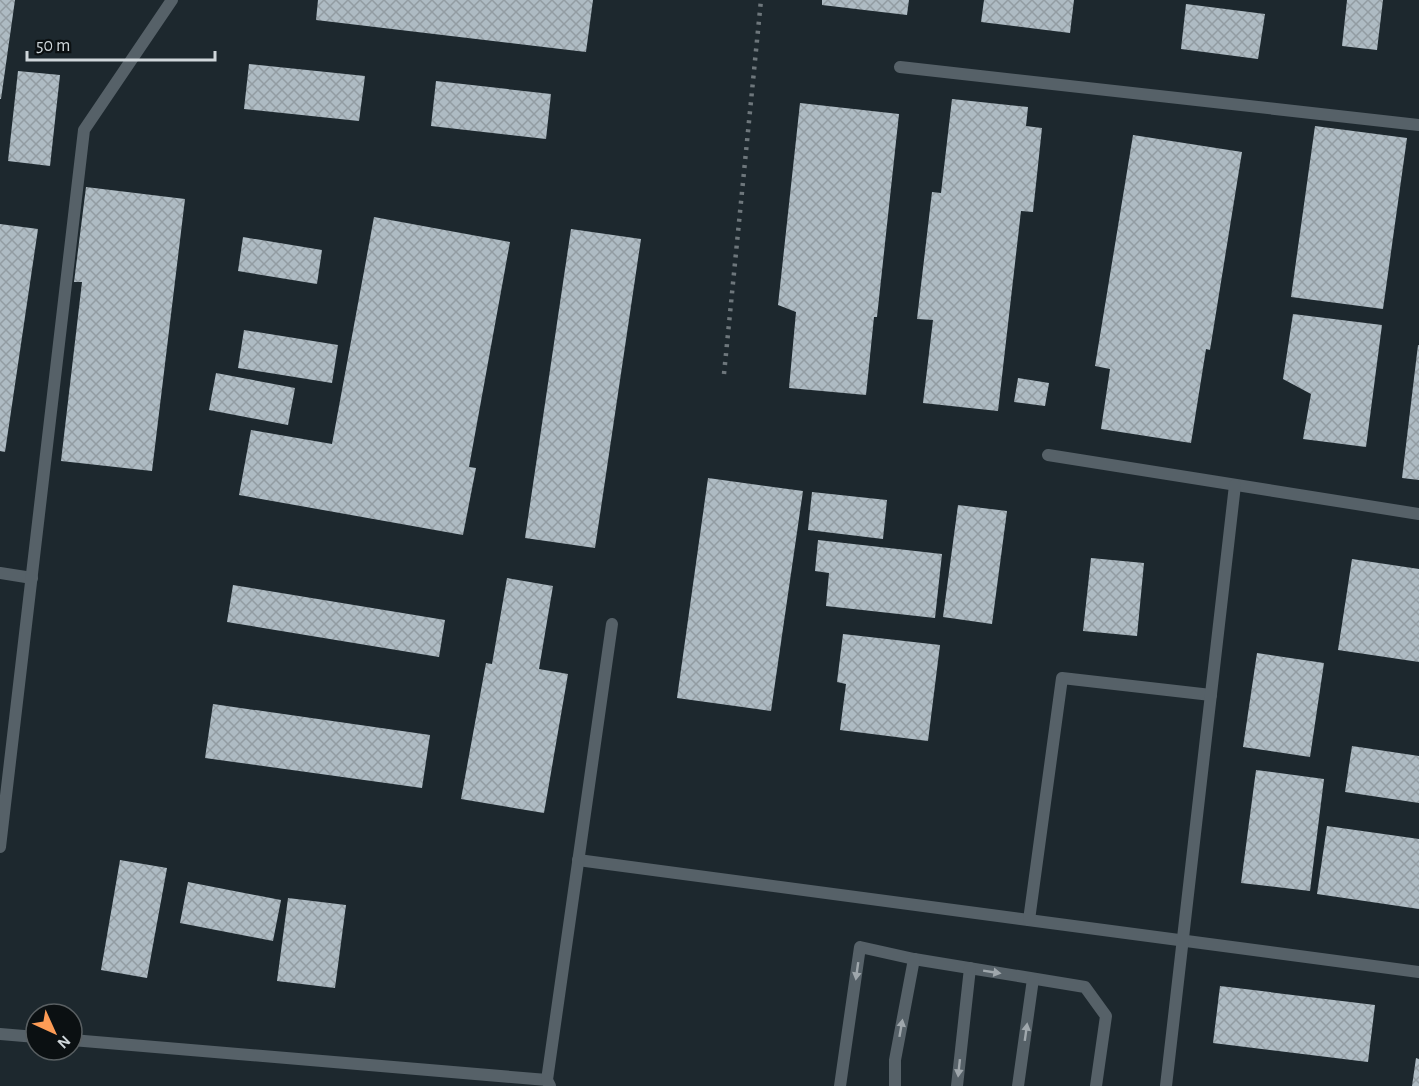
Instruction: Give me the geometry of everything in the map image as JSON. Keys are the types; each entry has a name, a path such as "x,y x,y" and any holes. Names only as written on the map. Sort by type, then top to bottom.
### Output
{"lane":[{"path":"0,847 84,130 172,0"},
{"path":"900,67 1419,125"},
{"path":"1048,455 1419,514"},
{"path":"1166,1086 1235,485"},
{"path":"0,573 32,578"},
{"path":"84,1041 549,1083 612,624"},
{"path":"1029,921 1062,678 1211,695"},
{"path":"578,860 1419,972"},
{"path":"840,1086 860,947 914,959 1085,987 1106,1016 1096,1086"},
{"path":"895,1086 895,1060 914,959"},
{"path":"957,1086 970,968"},
{"path":"1018,1086 1033,979"},
{"path":"0,1034 24,1036"}],"building":[{"path":"0,0 15,0 1,99 0,99"},
{"path":"318,0 593,0 586,52 316,20"},
{"path":"822,0 909,0 907,15 822,5"},
{"path":"984,0 1074,0 1070,33 981,22"},
{"path":"1347,0 1383,0 1377,50 1342,46"},
{"path":"1186,4 1265,14 1258,59 1181,49"},
{"path":"249,64 365,76 359,121 244,109"},
{"path":"18,71 60,75 50,166 8,161"},
{"path":"436,81 551,94 546,139 431,126"},
{"path":"952,99 1028,107 1026,126 1042,128 1033,212 1021,211 998,411 923,403 933,320 917,319 932,192 941,193"},
{"path":"800,103 899,114 877,317 874,317 866,395 789,388 796,312 778,305"},
{"path":"1315,126 1407,138 1383,309 1291,297"},
{"path":"1133,135 1242,152 1210,350 1206,349 1191,443 1101,429 1110,369 1095,366"},
{"path":"86,187 185,199 152,471 61,461 82,282 74,282"},
{"path":"374,217 510,242 469,467 476,468 463,535 239,495 251,430 332,444"},
{"path":"0,224 38,229 5,452 0,451"},
{"path":"571,229 641,239 595,548 525,538"},
{"path":"243,237 322,250 317,284 238,271"},
{"path":"1293,314 1382,325 1366,447 1303,439 1311,394 1283,379"},
{"path":"244,330 338,345 332,383 238,368"},
{"path":"1419,345 1419,480 1402,478"},
{"path":"216,373 295,388 288,425 209,410"},
{"path":"1018,378 1049,383 1045,406 1014,402"},
{"path":"708,478 803,491 771,711 677,698"},
{"path":"812,492 887,500 883,539 808,530"},
{"path":"958,505 1007,511 992,624 943,617"},
{"path":"818,540 942,554 935,618 826,606 829,573 815,571"},
{"path":"1091,558 1144,563 1137,636 1083,631"},
{"path":"1352,559 1419,569 1419,662 1338,650"},
{"path":"507,578 553,586 539,669 568,674 544,813 461,799 486,663 492,664"},
{"path":"233,585 445,620 439,657 227,622"},
{"path":"843,634 940,645 928,741 840,730 846,684 837,682"},
{"path":"1257,653 1324,663 1310,757 1243,747"},
{"path":"213,704 430,735 422,788 205,758"},
{"path":"1352,746 1419,756 1419,803 1345,792"},
{"path":"1256,770 1324,779 1310,891 1241,883"},
{"path":"1327,826 1419,839 1419,909 1317,894"},
{"path":"120,860 167,868 147,978 101,970"},
{"path":"188,882 281,900 273,941 180,923"},
{"path":"288,898 346,905 335,988 277,981"},
{"path":"1220,986 1375,1005 1368,1062 1213,1043"},
{"path":"1416,1058 1419,1059 1419,1086 1412,1086"}],"railway":[{"path":"724,374 761,0"}]}
